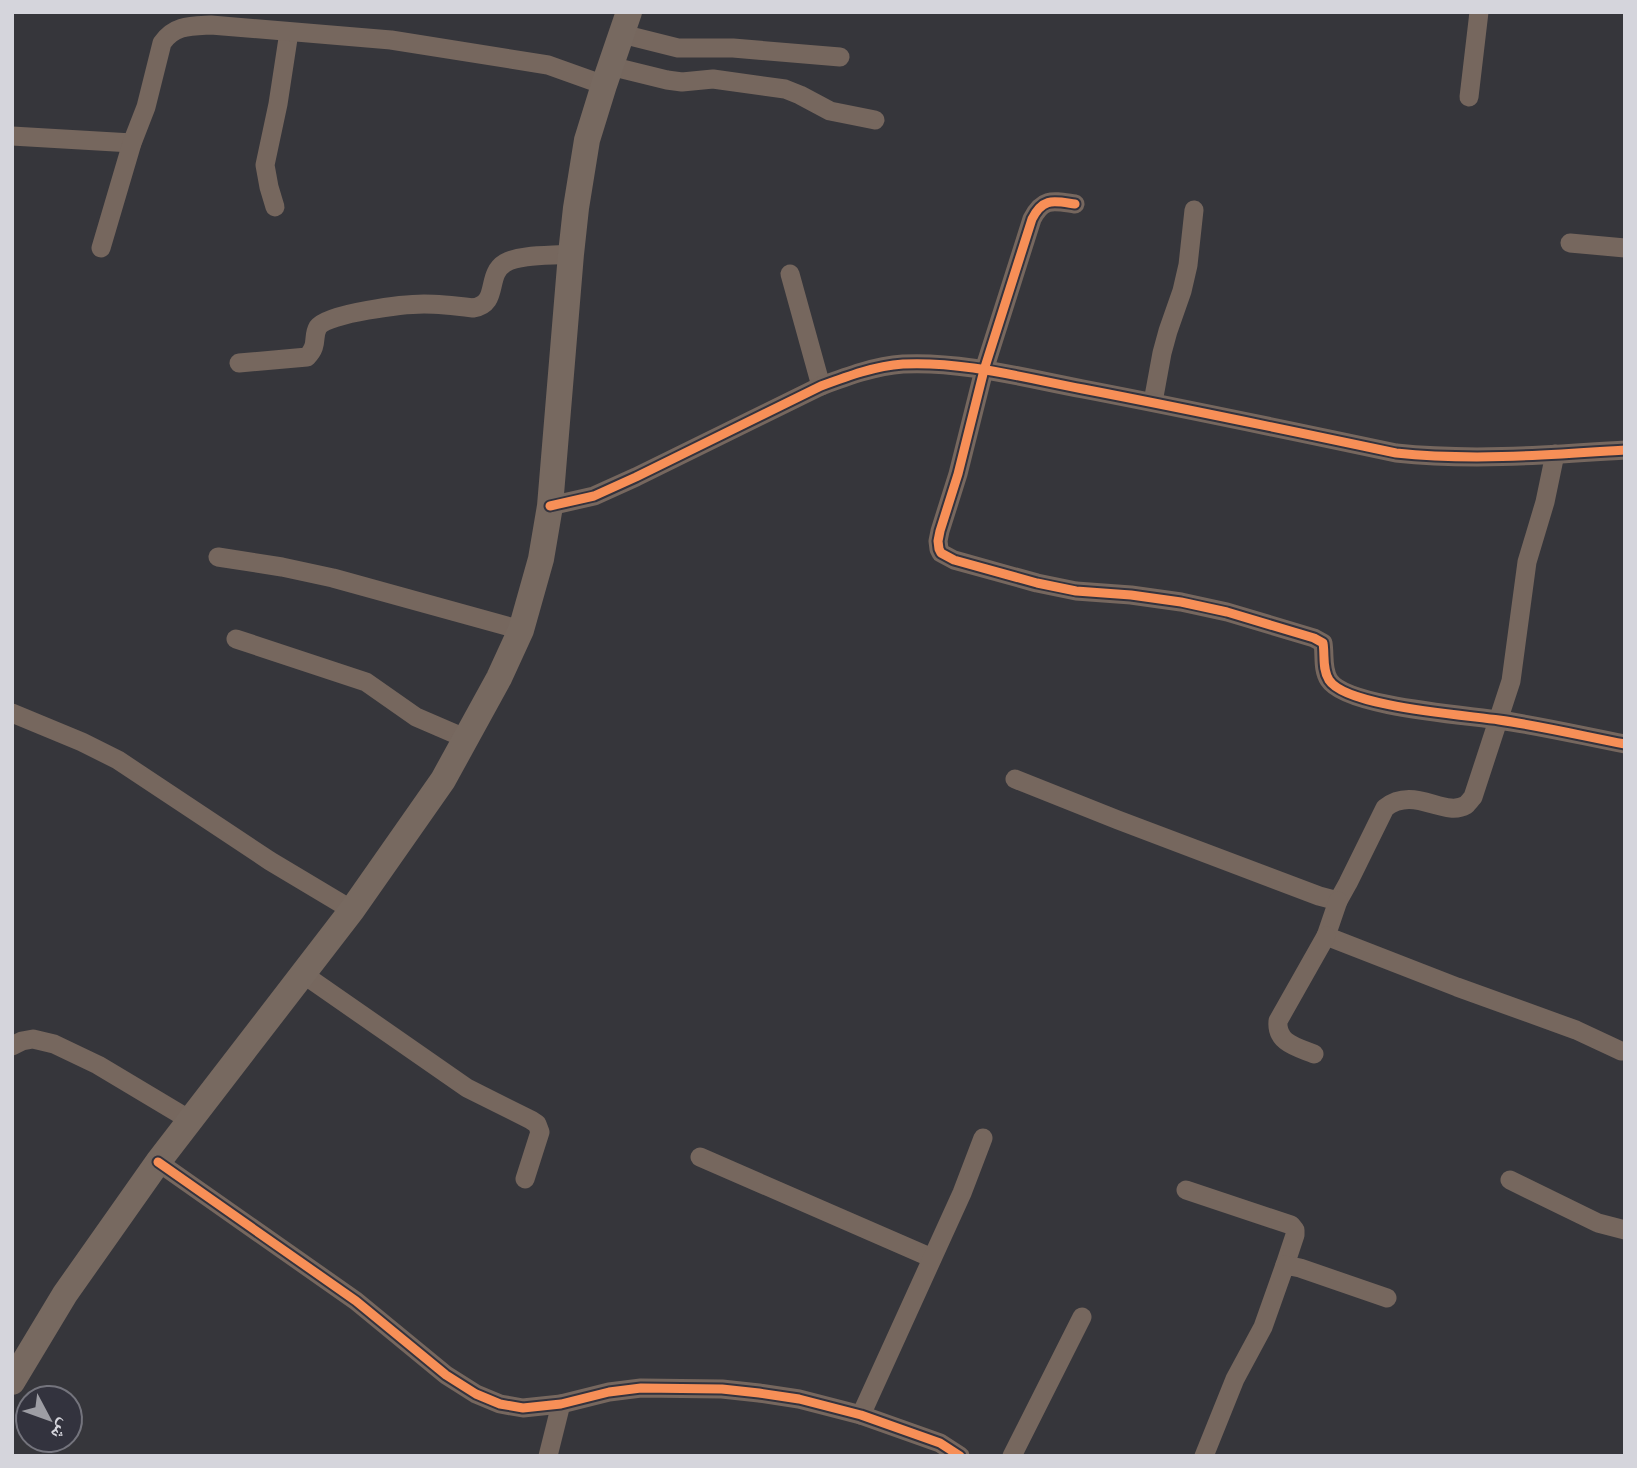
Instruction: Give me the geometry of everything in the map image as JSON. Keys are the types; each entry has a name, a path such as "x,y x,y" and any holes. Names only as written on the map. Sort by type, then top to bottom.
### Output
{"main road":[{"path":"15,1371 65,1294 158,1162 352,910 443,780 499,678 521,630 541,559 550,506 571,254 587,140 626,23"}],"street":[{"path":"1469,97 1479,12"},
{"path":"626,23 678,48 733,48 840,57"},
{"path":"100,248 132,143 146,107 162,44 167,35 185,26 211,25 391,40 607,75 682,82 713,79 785,89 830,111 875,120"},
{"path":"275,207 265,165 289,32"},
{"path":"12,136 132,143"},
{"path":"1075,204 1051,201 1042,204 1037,209 1022,246 984,370 938,541 939,549 947,558 1076,591 1181,602 1227,612 1320,640 1323,643 1324,666 1329,680 1335,686 1364,698 1412,709 1499,720 1625,744"},
{"path":"1153,402 1165,342 1188,265 1194,210"},
{"path":"1570,243 1625,248"},
{"path":"239,363 307,357 314,348 320,325 344,315 422,304 480,307 486,303 496,270 503,264 519,258 571,254"},
{"path":"790,274 821,386"},
{"path":"550,506 594,496 821,386 850,375 904,364 984,370 1396,453 1470,458 1625,450"},
{"path":"1314,1054 1280,1036 1278,1021 1326,936 1338,901 1385,808 1400,799 1410,799 1455,808 1467,804 1473,797 1511,681 1527,562 1545,502 1555,454"},
{"path":"218,557 333,578 521,630"},
{"path":"236,639 366,681 416,717 467,739"},
{"path":"12,713 118,760 270,861 352,910"},
{"path":"1015,779 1338,901"},
{"path":"1326,936 1576,1030 1621,1051"},
{"path":"303,974 467,1088 537,1124 540,1132 525,1179"},
{"path":"12,1046 33,1039 54,1044 98,1065 190,1120"},
{"path":"861,1415 962,1193 983,1138"},
{"path":"700,1157 932,1258"},
{"path":"158,1162 356,1301 446,1375 476,1394 500,1404 523,1408 561,1404 600,1394 641,1388 722,1389 799,1399 861,1415 940,1443 960,1456"},
{"path":"1510,1180 1598,1223 1625,1230"},
{"path":"1186,1190 1291,1225 1295,1230 1263,1327 1235,1379 1204,1456"},
{"path":"1285,1265 1387,1298"},
{"path":"1012,1456 1082,1317"},
{"path":"548,1456 561,1404"}],"cycle path":[{"path":"1075,204 1050,202 1040,207 1032,219 984,370 958,474 940,531 938,541 941,553 954,560 1037,583 1076,591 1181,602 1227,612 1314,638 1323,643 1329,680 1340,689 1358,697 1408,708 1515,722 1625,744"},
{"path":"550,506 594,496 821,386 872,369 903,364 948,365 993,371 1396,453 1482,457 1625,450"},
{"path":"158,1162 356,1301 446,1375 476,1394 500,1404 523,1408 561,1404 609,1392 641,1388 722,1389 759,1393 799,1399 861,1415 940,1443 960,1456"}]}
